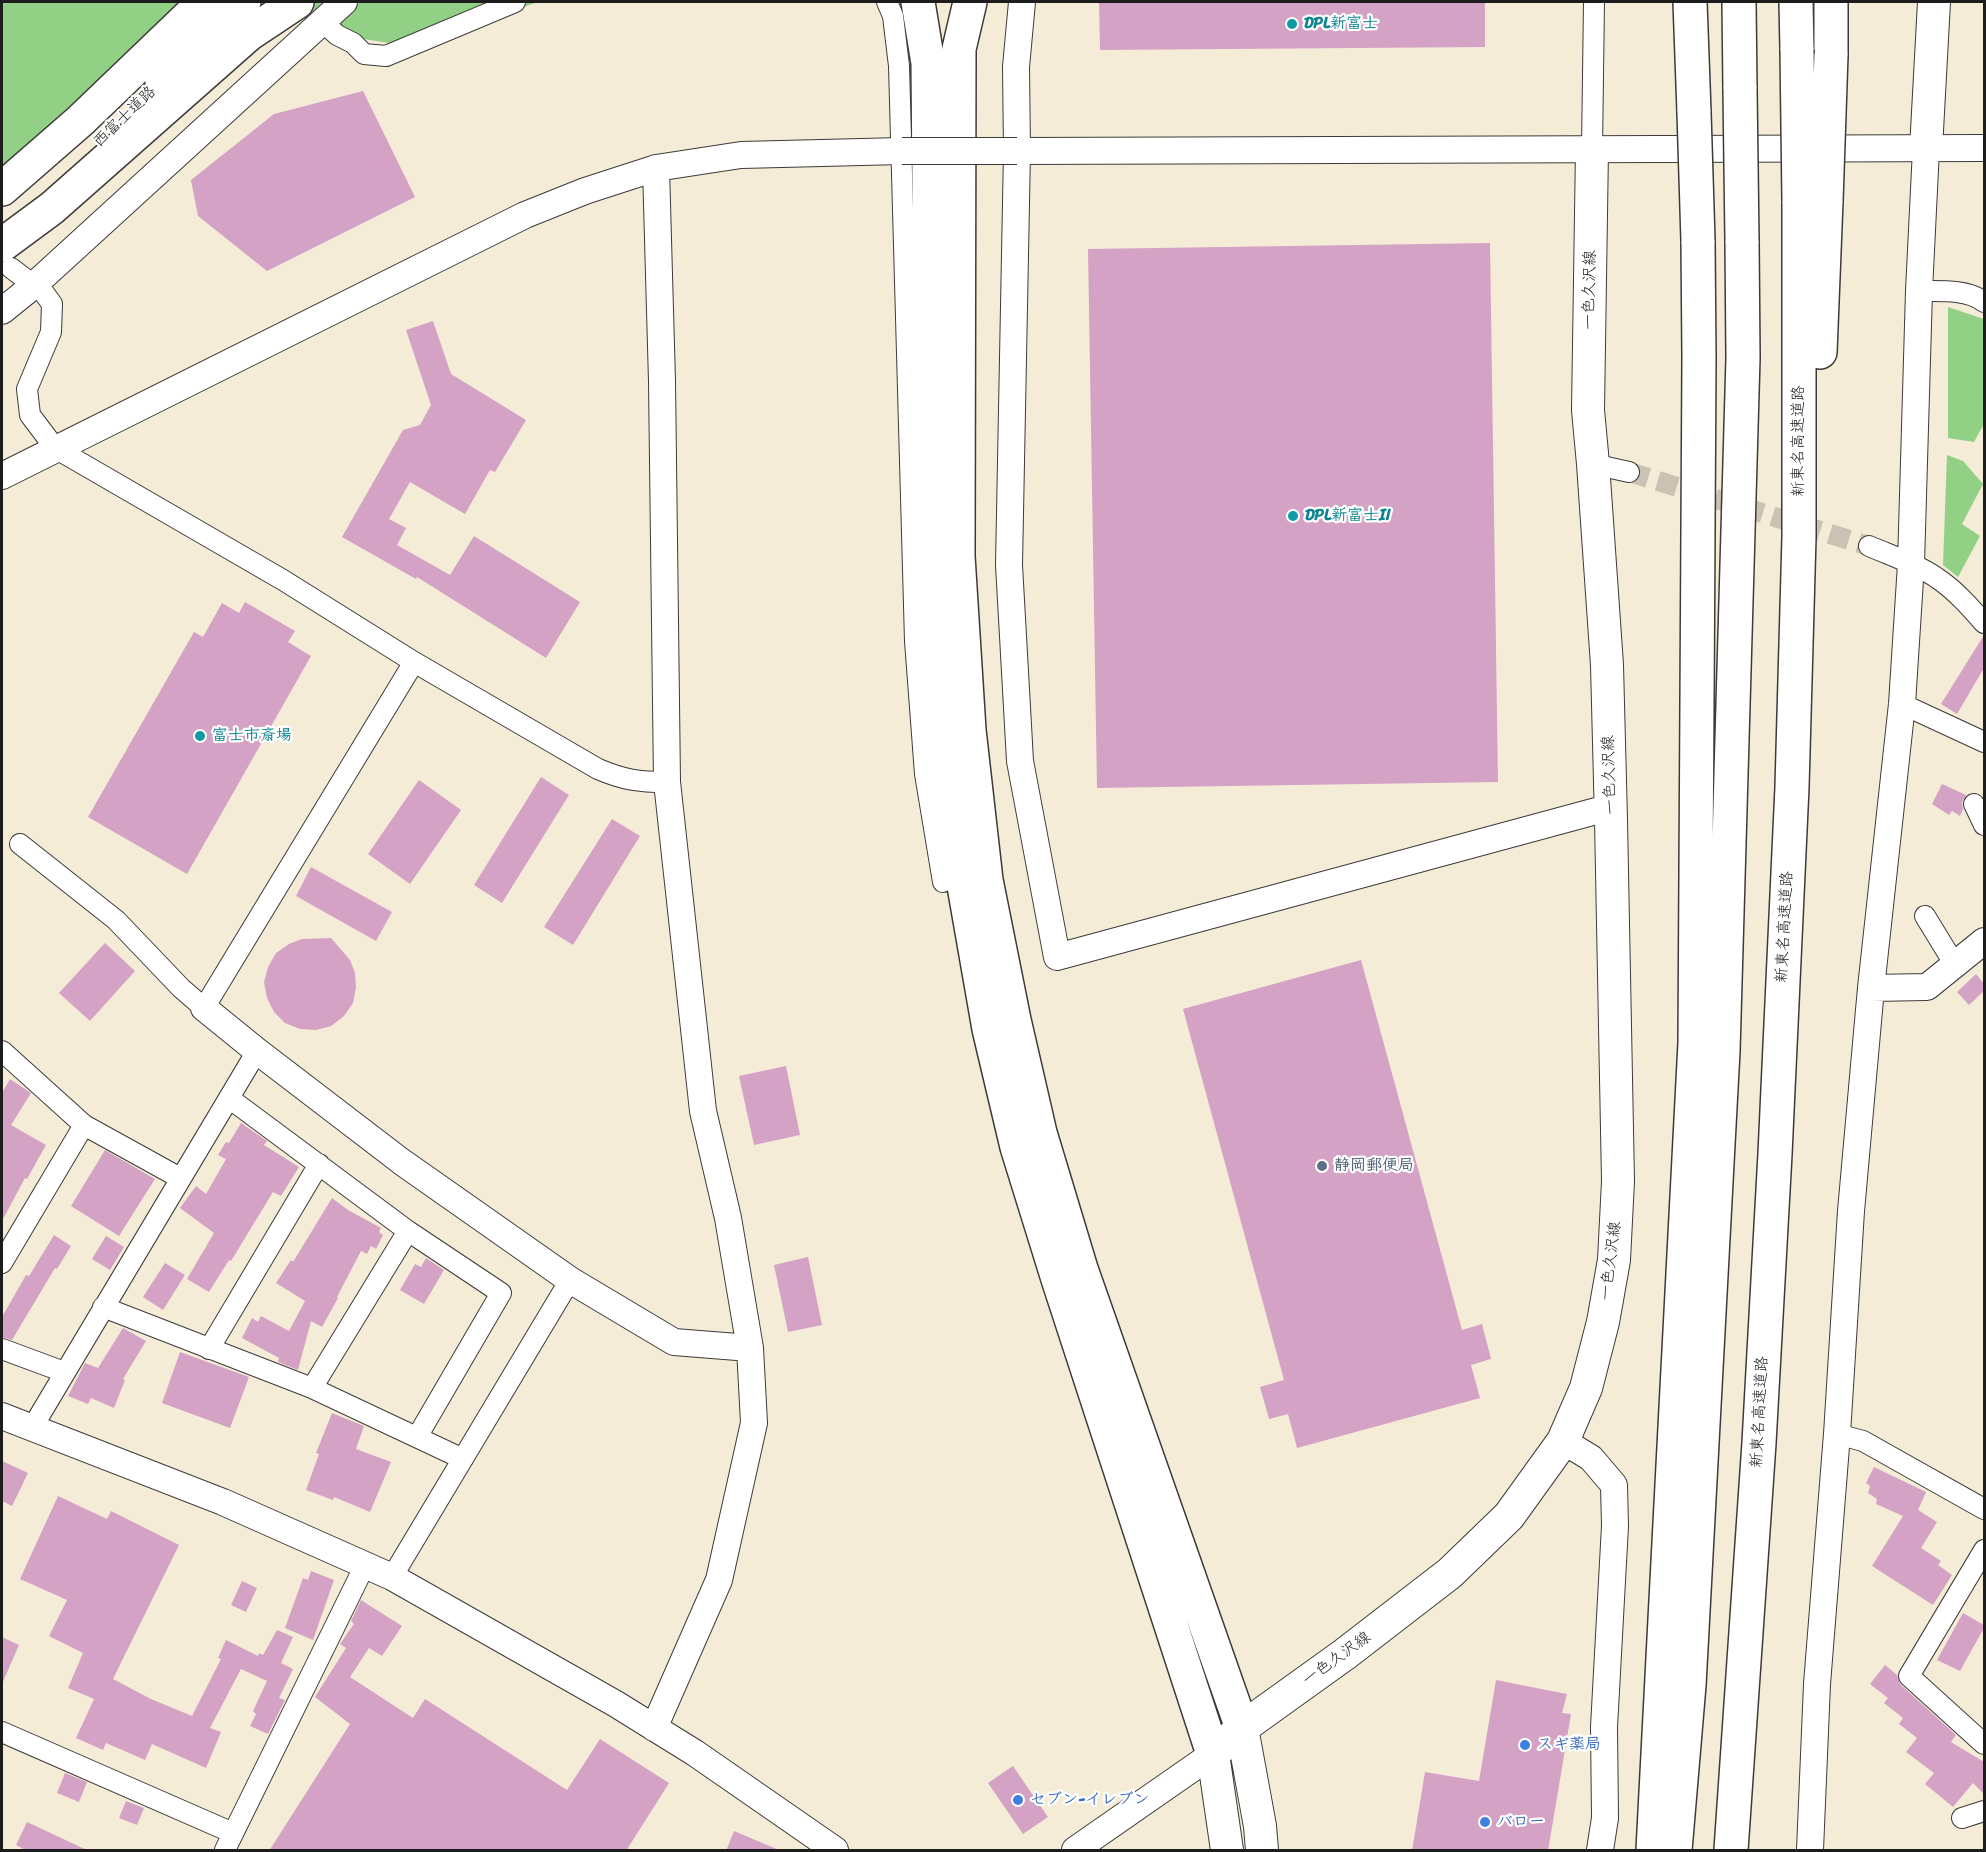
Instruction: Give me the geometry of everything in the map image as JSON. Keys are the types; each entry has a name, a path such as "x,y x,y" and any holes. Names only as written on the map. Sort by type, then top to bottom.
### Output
{"highway":[{"name":"西富士道路","path":"2,189 80,121 204,2"},
{"name":"西富士道路","path":"2,228 98,144 244,2"},
{"path":"918,2 928,63 930,302 943,736 964,886 989,1029 1017,1147 1213,1754"},
{"path":"970,2 959,50 958,556 969,730 986,880 1014,1020 1040,1133 1081,1269 1242,1728"},
{"path":"1653,1851 1695,1043 1699,370 1698,241 1690,2"},
{"path":"1675,1851 1689,1685 1723,1051 1743,358 1739,2"},
{"name":"新東名高速道路","path":"1731,1851 1759,1443 1775,1165 1792,788 1799,537 1813,201 1797,50 1796,2"},
{"path":"1813,201 1831,55 1831,2"},
{"path":"6,257 52,208 249,34 310,11"}],"main road":[{"path":"1926,149 1934,2"},
{"name":"一色久沢線","path":"1213,1754 1242,1728 1345,1654 1450,1573 1509,1516 1563,1441 1586,1388 1603,1322 1614,1260 1618,1181 1606,665 1588,410 1592,149"},
{"path":"1242,1728 1260,1826 1262,1851"},
{"path":"1213,1754 1227,1851"}],"street":[{"path":"2,311 33,286 310,11 344,2"},
{"path":"310,11 337,35 353,43 364,54 386,56 514,2"},
{"path":"887,2 893,16 899,66 915,641 925,774 943,882"},
{"path":"1022,2 1016,67 1017,151 1009,565 1020,761 1058,957 1611,807"},
{"path":"1592,149 1594,2"},
{"path":"2,476 525,215 585,190 656,168 741,155 902,151 1984,148"},
{"path":"1810,1851 1817,1684 1837,1434 1851,1210 1871,988 1902,704 1911,564 1919,291 1926,149"},
{"path":"654,1728 719,1580 754,1423 750,1348 728,1218 703,1111 667,782 662,381 656,168"},
{"path":"6,257 52,304 51,332 27,389 30,415 55,448 283,580 414,662 598,769 621,778 646,782 667,782"},
{"path":"1919,291 1947,291 1978,297 1984,302"},
{"path":"1593,464 1629,472"},
{"path":"1869,546 1938,578 1984,623"},
{"path":"204,1008 414,662"},
{"path":"1902,704 1984,742"},
{"path":"1974,804 1984,825"},
{"path":"20,844 116,920 181,988 257,1051 402,1162 570,1280 674,1342 750,1348"},
{"path":"1924,916 1955,965"},
{"path":"1871,988 1927,987 1955,965 1982,949"},
{"path":"2,1051 84,1125 180,1178"},
{"path":"32,1428 257,1051"},
{"path":"229,1098 408,1231 501,1293 417,1437"},
{"path":"2,1263 84,1125"},
{"path":"209,1349 319,1164"},
{"path":"312,1388 408,1231"},
{"path":"392,1577 570,1280"},
{"path":"103,1307 312,1388 463,1459"},
{"path":"2,1349 64,1372"},
{"path":"2,1416 223,1502 392,1577 616,1704 695,1753 835,1851"},
{"path":"1837,1434 1863,1441 1984,1509"},
{"path":"1563,1441 1591,1458 1614,1485 1615,1526 1604,1727 1605,1818 1600,1851"},
{"path":"1984,1550 1909,1676 1984,1744"},
{"path":"2,1732 229,1842 365,1565"},
{"path":"1076,1851 1213,1754"},
{"path":"1962,1818 1984,1811"}],"green space":[{"path":"2,2 181,2 153,33 2,172"},
{"path":"301,2 538,2 409,46 337,35"},
{"path":"1948,307 1984,319 1984,424 1974,442 1948,438"},
{"path":"1947,455 1963,461 1983,484 1962,524 1980,536 1958,577 1943,565"}],"building":[{"name":"DPL新富士","path":"1099,2 1485,2 1485,47 1100,50"},
{"path":"363,91 415,197 267,271 198,216 191,180 274,114"},
{"name":"DPL新富士II","path":"1490,243 1498,782 1097,788 1088,249"},
{"path":"433,321 451,374 526,420 495,472 490,470 465,514 410,482 389,519 406,528 397,545 450,575 474,536 580,602 546,658 417,577 416,579 342,537 403,430 420,425 431,405 406,330"},
{"name":"富士市斎場","path":"245,602 295,631 288,642 311,656 187,874 88,817 194,632 203,637 222,603 239,613"},
{"path":"1984,635 1984,668 1957,714 1941,704"},
{"path":"541,777 569,795 502,903 474,885"},
{"path":"419,780 461,810 410,884 368,854"},
{"path":"1942,784 1966,795 1962,802 1963,809 1960,816 1952,811 1949,815 1932,804"},
{"path":"612,819 640,836 573,945 544,927"},
{"path":"311,867 392,912 376,941 296,896"},
{"path":"331,938 350,960 355,973 356,987 353,1003 344,1016 331,1026 316,1030 300,1029 285,1023 274,1012 267,998 264,982 268,967 276,953 289,944 302,939"},
{"path":"105,943 135,971 90,1021 59,993"},
{"name":"静岡郵便局","path":"1361,960 1462,1330 1482,1324 1491,1359 1471,1365 1480,1398 1297,1448 1288,1414 1269,1419 1260,1387 1284,1380 1183,1009"},
{"path":"1976,974 1984,984 1984,991 1969,1005 1957,992"},
{"path":"786,1066 800,1135 754,1145 739,1076"},
{"path":"10,1079 31,1093 11,1125 46,1145 2,1221 2,1093"},
{"path":"241,1123 267,1141 264,1145 299,1167 281,1196 273,1192 231,1261 229,1260 209,1292 187,1279 214,1233 180,1208 196,1186 206,1194 226,1159 218,1155 226,1142 229,1143"},
{"path":"105,1150 155,1179 119,1236 71,1206"},
{"path":"332,1198 348,1210 381,1228 379,1232 383,1235 376,1249 371,1246 367,1254 361,1251 322,1327 311,1321 298,1370 278,1362 279,1358 242,1338 252,1318 258,1322 261,1316 289,1331 305,1301 276,1283 291,1260 293,1262"},
{"path":"54,1235 71,1246 57,1269 55,1268 12,1340 2,1337 2,1317 26,1275 29,1276"},
{"path":"106,1236 124,1247 110,1270 92,1259"},
{"path":"808,1257 822,1325 788,1332 774,1265"},
{"path":"426,1258 444,1270 424,1304 400,1290 415,1264 421,1267"},
{"path":"165,1263 185,1275 163,1310 143,1297"},
{"path":"123,1328 146,1341 123,1379 125,1380 114,1408 91,1398 88,1404 68,1396 85,1363 98,1368"},
{"path":"180,1352 249,1377 230,1428 162,1403"},
{"path":"332,1413 364,1426 356,1449 391,1462 370,1512 334,1497 333,1500 306,1490 319,1454 316,1453"},
{"path":"2,1461 28,1473 12,1506 2,1501"},
{"path":"1874,1467 1926,1492 1918,1510 1937,1522 1921,1548 1941,1561 1938,1565 1952,1575 1933,1605 1872,1566 1903,1516 1876,1504 1877,1499 1868,1493 1870,1486 1866,1483"},
{"path":"58,1496 107,1519 111,1511 179,1545 113,1679 151,1699 192,1716 221,1659 218,1658 226,1640 258,1656 259,1653 263,1655 277,1630 293,1637 281,1663 293,1669 279,1698 285,1700 268,1734 250,1726 256,1714 253,1711 267,1681 241,1669 210,1728 221,1732 206,1768 152,1744 145,1760 106,1743 103,1750 76,1738 94,1699 68,1688 83,1653 49,1636 67,1600 20,1579"},
{"path":"311,1571 334,1580 313,1640 285,1628 303,1578 308,1580"},
{"path":"242,1581 257,1588 246,1612 231,1605"},
{"path":"361,1600 402,1626 382,1656 369,1648 350,1677 413,1718 425,1699 567,1790 600,1739 669,1783 626,1851 269,1851 350,1724 315,1697 346,1648 340,1644 354,1624 351,1621"},
{"path":"1963,1613 1984,1625 1984,1628 1960,1671 1937,1660"},
{"path":"2,1637 19,1645 2,1684"},
{"path":"1885,1665 1897,1675 1901,1685 1956,1735 1951,1742 1984,1762 1984,1794 1973,1783 1953,1807 1925,1784 1934,1773 1906,1752 1917,1738 1899,1724 1903,1718 1884,1703 1888,1698 1870,1684"},
{"path":"1496,1680 1567,1694 1562,1713 1571,1714 1548,1851 1412,1851 1425,1772 1479,1781"},
{"name":"セブン-イレブン","path":"1013,1766 1048,1817 1023,1834 988,1783"},
{"path":"65,1773 87,1782 79,1802 57,1793"},
{"path":"126,1801 144,1808 137,1825 119,1818"},
{"path":"27,1822 89,1851 27,1851 16,1845"},
{"path":"734,1831 779,1850 779,1851 726,1851"}],"tunnel":[{"path":"1629,472 1869,546"}],"place":[{"name":"DPL新富士","path":"1292,24"},
{"name":"DPL新富士II","path":"1293,516"},
{"name":"富士市斎場","path":"200,736"},
{"name":"静岡郵便局","path":"1322,1166"},
{"name":"スギ薬局","path":"1525,1745"},
{"name":"セブン-イレブン","path":"1018,1800"},
{"name":"バロー","path":"1485,1822"}]}
